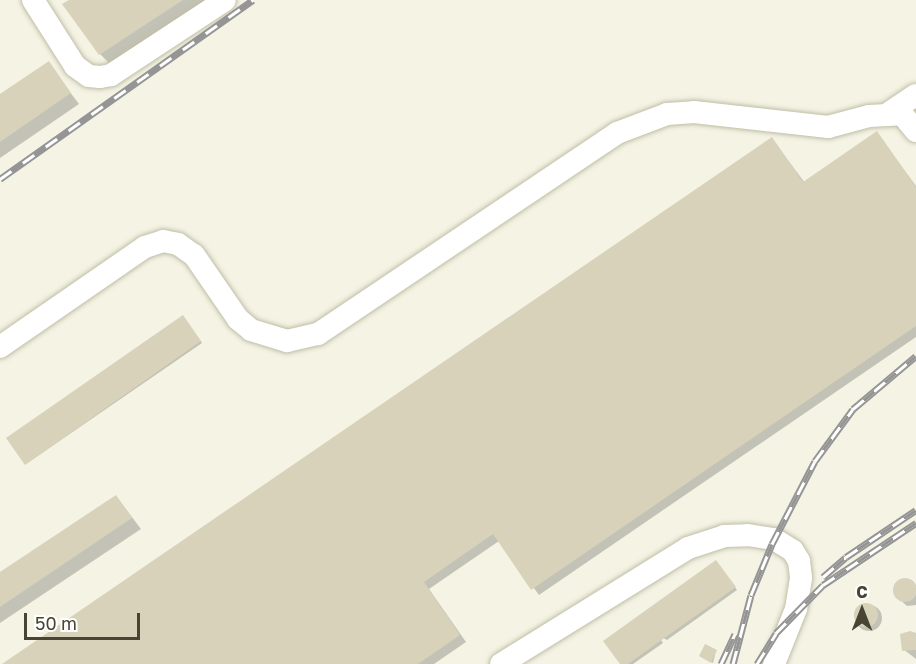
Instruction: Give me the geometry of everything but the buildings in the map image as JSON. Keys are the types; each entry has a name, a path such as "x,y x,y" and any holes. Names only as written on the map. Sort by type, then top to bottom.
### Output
{"lane":[{"path":"33,0 75,66 89,76 100,77 111,75 225,0"},
{"path":"889,113 916,95"},
{"path":"0,347 145,247 163,241 178,244 194,255 238,319 251,330 276,340 293,341 318,334 617,133 644,120 667,114 694,112 828,127 889,113 902,114 916,131"},
{"path":"501,664 688,548 724,536 748,535 774,539 793,551 799,561 801,578 796,609 774,664"}],"railway":[{"path":"0,179 253,0"},
{"path":"733,664 751,595 772,544 815,461 853,409 916,356"},
{"path":"823,577 846,557 916,510"},
{"path":"757,664 776,633 823,585 916,523"},
{"path":"721,664 735,634"}]}
